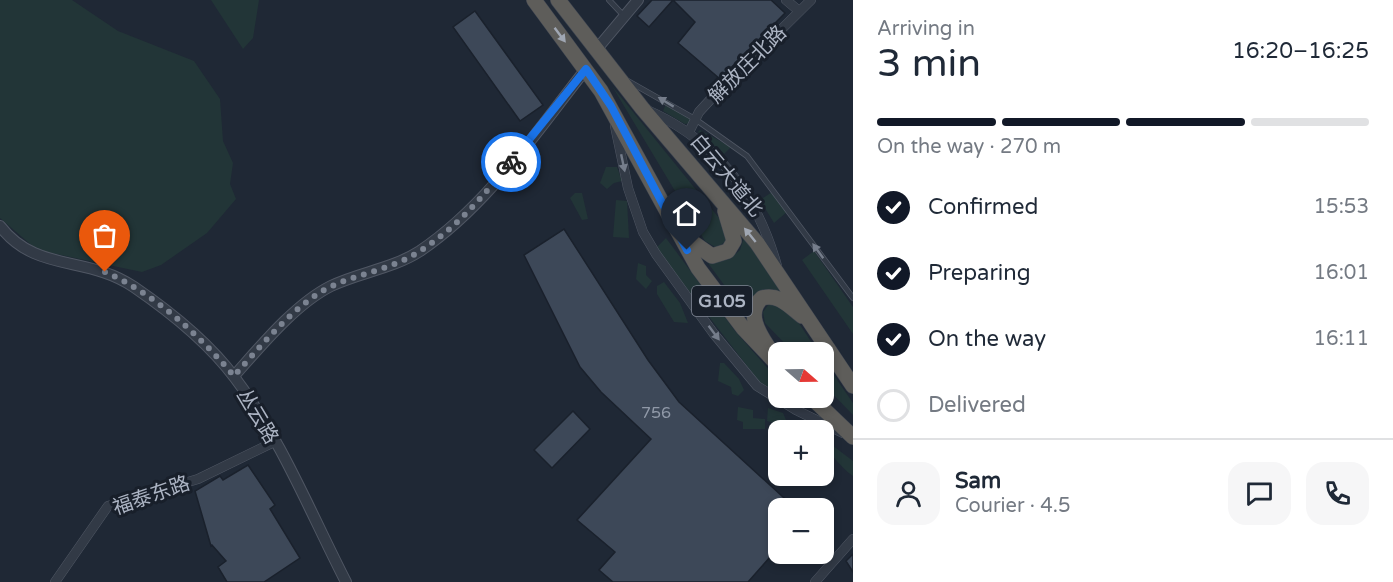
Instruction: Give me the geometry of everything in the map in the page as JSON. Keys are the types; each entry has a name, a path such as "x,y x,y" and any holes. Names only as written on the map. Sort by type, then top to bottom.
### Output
{"highway":[{"name":"G105","path":"534,0 611,106 676,229 718,296 748,334 768,354"},
{"name":"白云大道北","path":"558,0 642,108 718,196 780,276 853,386"},
{"path":"676,229 712,256 728,251 734,241 733,235 718,196"},
{"path":"768,346 755,322 755,309 759,301 772,296 778,298 814,326"},
{"path":"823,408 853,437"}],"street":[{"path":"596,50 638,0"},
{"path":"786,0 799,11"},
{"name":"解放庄北路","path":"689,132 695,119 811,0"},
{"path":"234,376 260,347 317,295 350,278 405,259 469,211 586,69"},
{"path":"611,106 628,188 643,232 656,254 756,386 796,410 853,437"},
{"path":"642,108 689,132 714,155 751,199 765,226 780,276"},
{"name":"丛云路","path":"0,226 12,242 27,252 105,272 134,286 174,318 234,376 274,442 346,582"},
{"name":"福泰东路","path":"55,582 108,506 198,479 274,442"},
{"path":"815,582 853,539"}],"lane":[{"path":"609,0 624,16"},
{"path":"615,74 695,119 742,152 756,166 853,298"}],"shaded area":[{"path":"0,0 72,0 118,31 194,61 220,99 223,141 233,163 230,184 236,199 207,233 161,265 142,272 37,250 0,218"},
{"path":"211,0 259,0 253,38 243,49"},
{"path":"612,86 723,223 727,240 717,248 705,241"},
{"path":"666,104 691,120 689,123 685,124 663,111"},
{"path":"700,130 731,147 724,154 698,132"},
{"path":"606,167 617,167 622,181 614,183 607,189 600,183"},
{"path":"772,192 788,211 774,223 760,200"},
{"path":"575,193 582,193 588,219 582,220 570,198"},
{"path":"616,200 627,201 629,238 613,237"},
{"path":"744,237 785,294 778,291 749,319 708,263 730,259 740,250"},
{"path":"666,238 735,331 768,369 768,388 761,384 657,247"},
{"path":"814,251 853,307 853,334 802,260"},
{"path":"638,263 646,266 646,275 652,281 646,289 636,279"},
{"path":"664,282 680,303 688,323 674,322 657,294 657,286"},
{"path":"769,304 784,309 791,314 811,342 783,342 765,323 763,312"},
{"path":"720,363 724,363 739,379 744,390 738,396 732,394 731,387 718,381"},
{"path":"834,375 853,403 853,415 834,395"},
{"path":"738,407 753,410 753,418 765,419 765,429 743,429 743,422 737,420"},
{"path":"768,408 783,413 786,420 768,420"},
{"path":"834,447 853,461 853,476 834,458"}],"building":[{"path":"652,0 673,0 649,27 637,16"},
{"path":"673,0 771,0 785,13 720,79 678,43 695,22"},
{"path":"475,11 543,105 520,121 453,27"},
{"path":"564,229 648,360 679,402 768,483 768,486 784,498 768,498 768,559 748,582 613,582 599,570 615,552 577,520 651,439 601,392 580,367 524,255"},
{"path":"573,411 590,429 552,468 534,450"},
{"path":"248,465 275,505 270,509 300,558 264,582 227,582 218,567 226,561 211,546 195,491 220,476 223,480"},
{"path":"853,554 853,572 846,561"}],"way so far":[{"path":"105,272 134,286 174,318 234,376 260,347 317,295 350,278 405,259 438,237 469,211 511,162"}],"route":[{"path":"511,162 586,69 611,106 687,250"}]}
